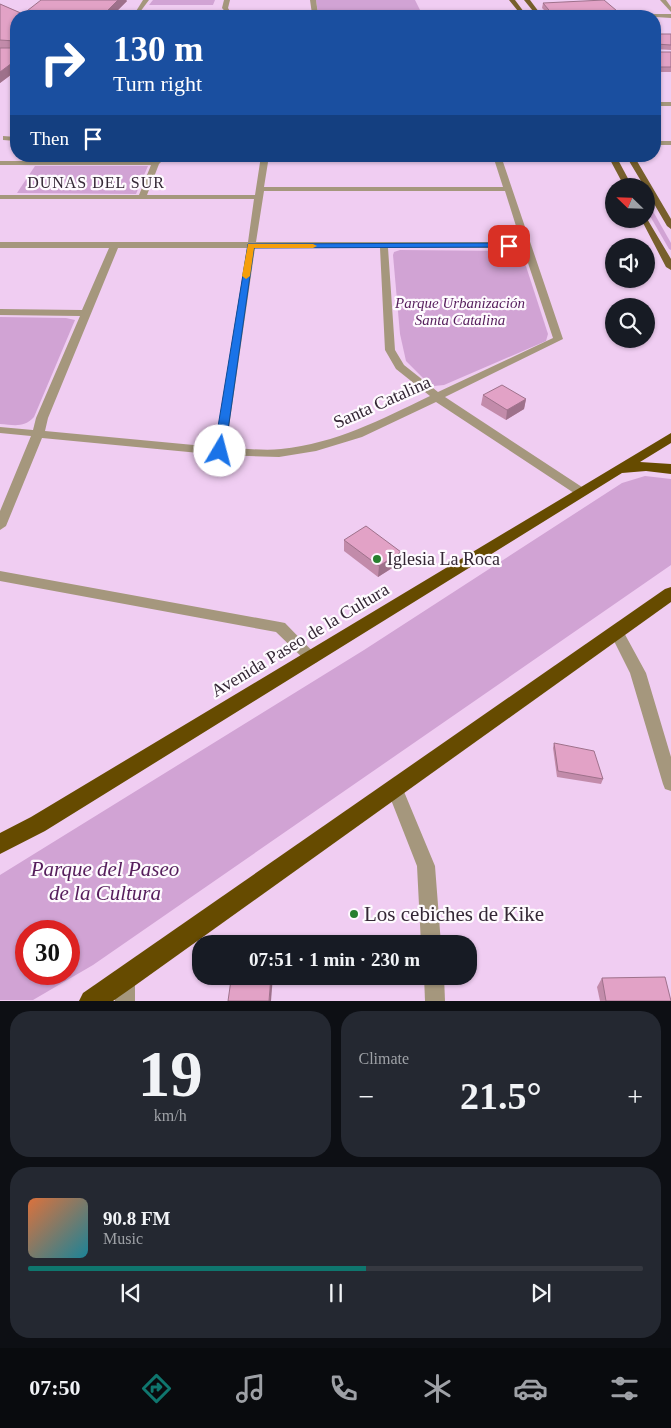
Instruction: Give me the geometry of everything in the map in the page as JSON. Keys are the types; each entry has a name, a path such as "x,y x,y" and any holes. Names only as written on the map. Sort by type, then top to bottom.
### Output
{"highway":[{"name":"Avenida Paseo de la Cultura","path":"0,844 38,824 312,658 671,436"},
{"path":"610,474 627,468 646,466 671,469"},
{"path":"91,1000 125,979 347,823 394,787 617,633 671,592"}],"main road":[{"path":"512,0 520,10"},
{"path":"527,0 535,10"},
{"path":"615,162 624,178"},
{"path":"634,162 671,226"},
{"path":"650,228 671,266"}],"street":[{"path":"662,0 671,10"},
{"path":"425,5 426,10"},
{"path":"220,451 264,162"},
{"path":"0,245 527,245 499,162"},
{"path":"0,163 156,163 142,197"},
{"path":"0,197 142,197 507,189"},
{"name":"Santa Catalina","path":"0,430 220,451 279,453 335,443 358,435 558,339 527,245"},
{"path":"0,526 38,434 42,418 114,246"},
{"path":"384,246 390,350 400,367 438,397 582,492"},
{"path":"0,312 86,313"},
{"path":"0,576 280,627 312,658"},
{"path":"617,633 638,673 671,784"},
{"path":"394,787 426,866 430,935"},
{"path":"125,979 125,1000"},
{"path":"434,985 435,1000"}],"green space":[{"path":"153,0 215,0 213,5 149,5"},
{"path":"316,0 415,0 420,10 318,10"},
{"path":"35,166 148,166 136,194 17,193"},
{"path":"655,215 671,243 671,250 655,225"},
{"name":"Parque Urbanización Santa Catalina","path":"400,250 517,251 522,254 548,334 546,341 444,385 434,386 406,361 400,334 393,255 394,252"},
{"path":"0,317 66,318 75,320 34,417 23,424 0,424"},
{"name":"Parque del Paseo de la Cultura","path":"645,476 671,479 671,565 80,973 80,920 15,920 15,985 59,985 33,1000 0,1000 0,875 364,650 622,483"}],"building":[{"path":"41,0 118,0 108,10 28,10"},
{"path":"604,0 616,10 549,10 543,3"},
{"path":"0,4 14,10 10,10 10,41 0,40"},
{"path":"661,34 671,34 671,45 661,44"},
{"path":"0,48 10,48 10,64 0,72"},
{"path":"661,52 671,52 671,67 661,67"},
{"path":"502,385 526,399 507,410 483,395"},
{"path":"366,526 401,552 379,566 344,540"},
{"path":"554,743 594,751 603,779 558,771"},
{"path":"665,977 671,1001 606,1001 602,978"},
{"path":"230,985 270,985 269,1001 228,1001"}],"slow traffic":[{"path":"246,276 251,246 313,246"}],"place":[{"name":"Iglesia La Roca","path":"377,559"},
{"name":"Los cebiches de Kike","path":"354,914"}],"district":[{"name":"DUNAS DEL SUR","path":"96,182"}],"route":[{"path":"220,451 251,246 509,246"}]}
